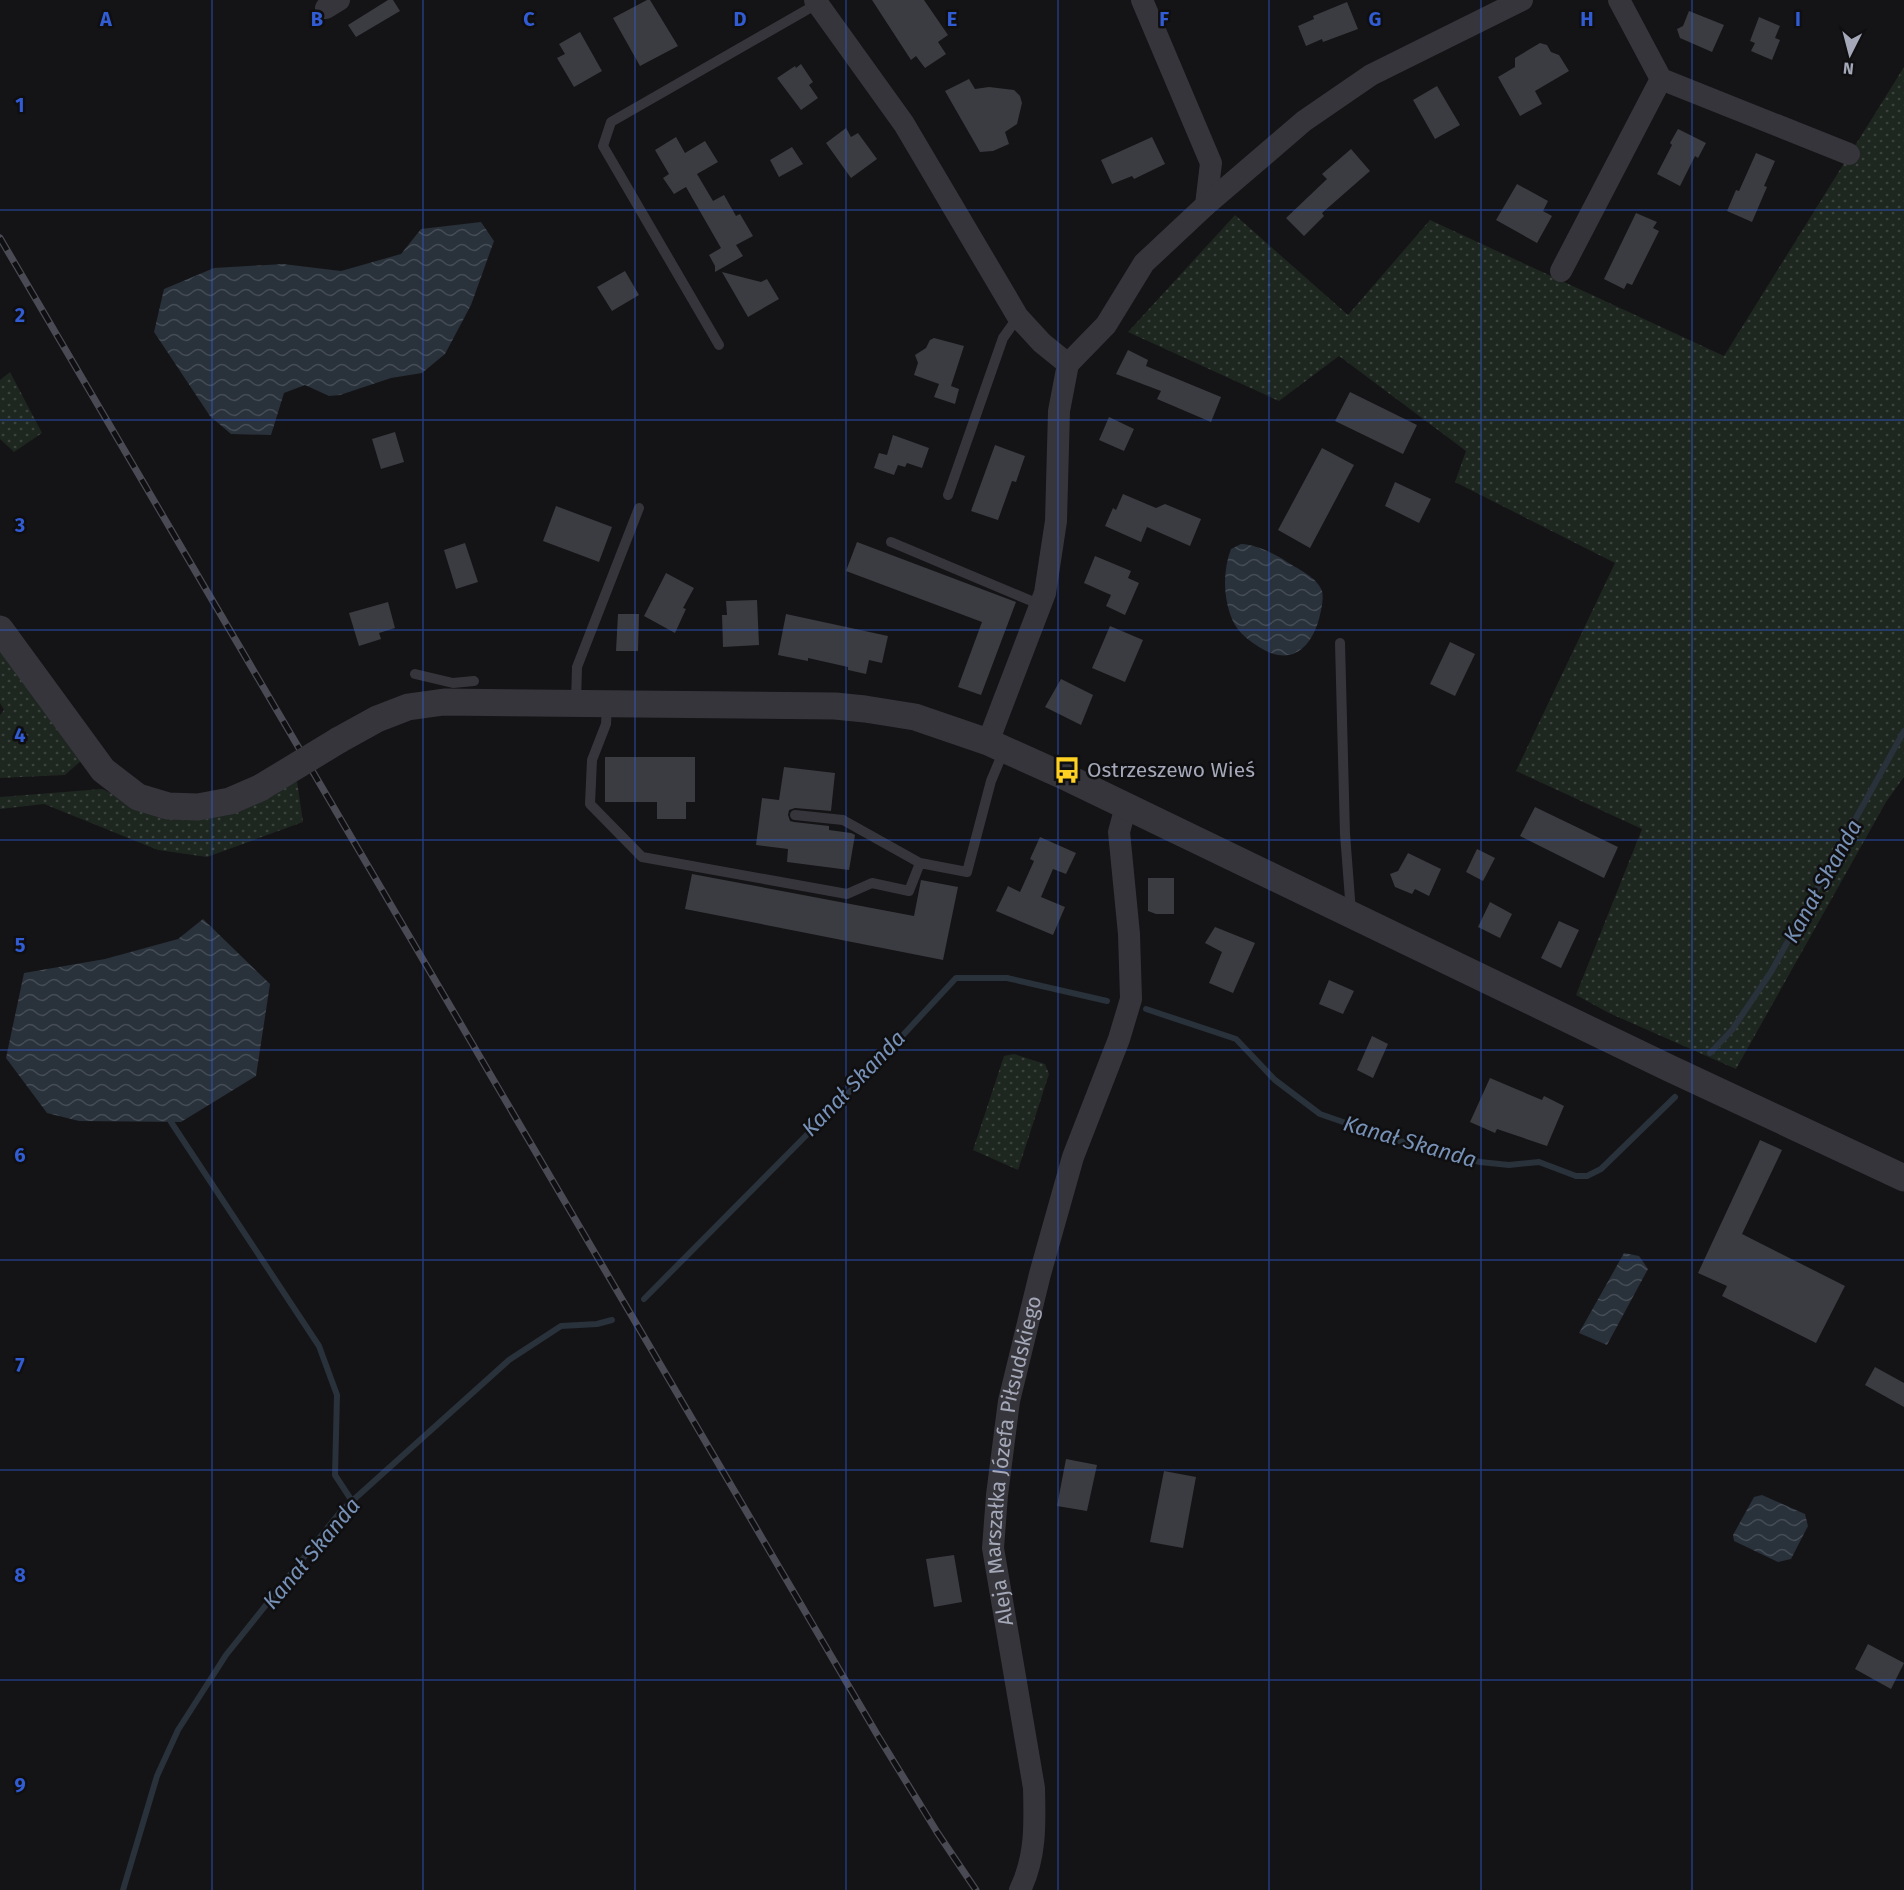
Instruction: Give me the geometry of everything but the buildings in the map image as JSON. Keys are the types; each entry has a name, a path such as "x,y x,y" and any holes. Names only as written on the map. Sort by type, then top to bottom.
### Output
{"street":[{"path":"1142,0 1211,163 1206,205"},
{"path":"997,745 1046,593 1056,522 1059,411 1068,364 1106,325 1144,263 1206,205 1304,121 1371,75 1522,0"},
{"path":"1619,0 1661,79 1849,154"},
{"path":"816,2 904,124 1018,317 1042,343 1068,364"},
{"path":"1562,271 1661,79"},
{"path":"0,628 103,771 138,797 168,806 198,807 230,801 260,788 377,719 408,707 444,702 463,689 576,702 803,705 865,708 915,717 997,745 1669,1068 1904,1178"},
{"name":"Aleja Marszałka Józefa Piłsudskiego","path":"1020,1890 1032,1859 1035,1826 1034,1788 993,1548 997,1495 1009,1401 1043,1263 1073,1156 1119,1039 1131,999 1129,934 1119,832 1126,806"}],"lane":[{"path":"719,345 603,146 611,122 816,2"},
{"path":"948,495 1003,338 1018,317"},
{"path":"576,702 577,667 639,508"},
{"path":"891,542 1041,605"},
{"path":"1340,643 1345,834 1351,915"},
{"path":"415,674 463,689"},
{"path":"607,703 606,724 592,760 590,804 642,857 847,894 872,883 909,891 920,863"},
{"path":"795,815 843,820 920,863 967,872 991,781 997,745"}],"shaded area":[{"path":"1904,67 1904,777 1886,802 1736,1069 1609,1013 1576,995 1642,829 1516,771 1615,563 1455,482 1466,451 1339,356 1279,401 1128,332 1235,215 1348,315 1430,220 1724,356"},
{"path":"10,372 42,433 14,452 0,439 0,380"},
{"path":"0,647 82,760 65,775 0,778 0,715 4,710 0,703"},
{"path":"297,781 303,822 207,857 158,850 44,804 0,809 0,797 102,789 161,815 266,798"},
{"path":"1014,1054 1045,1064 1049,1074 1018,1170 973,1150 1004,1056"}],"water":[{"path":"481,222 494,241 471,305 445,354 422,373 391,378 340,395 329,396 305,385 284,393 271,435 231,434 210,416 154,332 164,289 214,268 283,264 341,271 401,254 421,229"},
{"path":"1241,544 1261,548 1274,554 1309,576 1320,587 1322,601 1319,619 1310,640 1297,652 1289,655 1270,653 1249,640 1235,625 1228,607 1225,577 1231,549"},
{"path":"203,919 270,984 256,1076 181,1122 79,1121 47,1113 6,1058 24,973 105,959 178,939"},
{"path":"1624,1253 1639,1256 1648,1269 1607,1345 1579,1333"},
{"path":"1762,1495 1805,1514 1808,1526 1791,1559 1778,1562 1734,1541 1733,1535 1754,1497"}],"waterway":[{"name":"Kanał Skanda","path":"1710,1053 1732,1030 1771,972 1904,731"},
{"name":"Kanał Skanda","path":"644,1299 865,1076 956,978 1007,978 1107,1001"},
{"name":"Kanał Skanda","path":"1146,1009 1236,1039 1275,1080 1320,1114 1392,1139 1480,1162 1509,1165 1539,1162 1576,1176 1587,1176 1601,1169 1675,1097"},
{"path":"171,1122 319,1346 337,1395 335,1475 352,1501"},
{"name":"Kanał Skanda","path":"123,1890 157,1776 178,1730 226,1655 341,1511 509,1360 561,1326 597,1324 612,1320"}],"railway":[{"path":"0,238 878,1736 976,1890"}],"place":[{"name":"Ostrzeszewo Wieś","path":"1067,770"}]}
